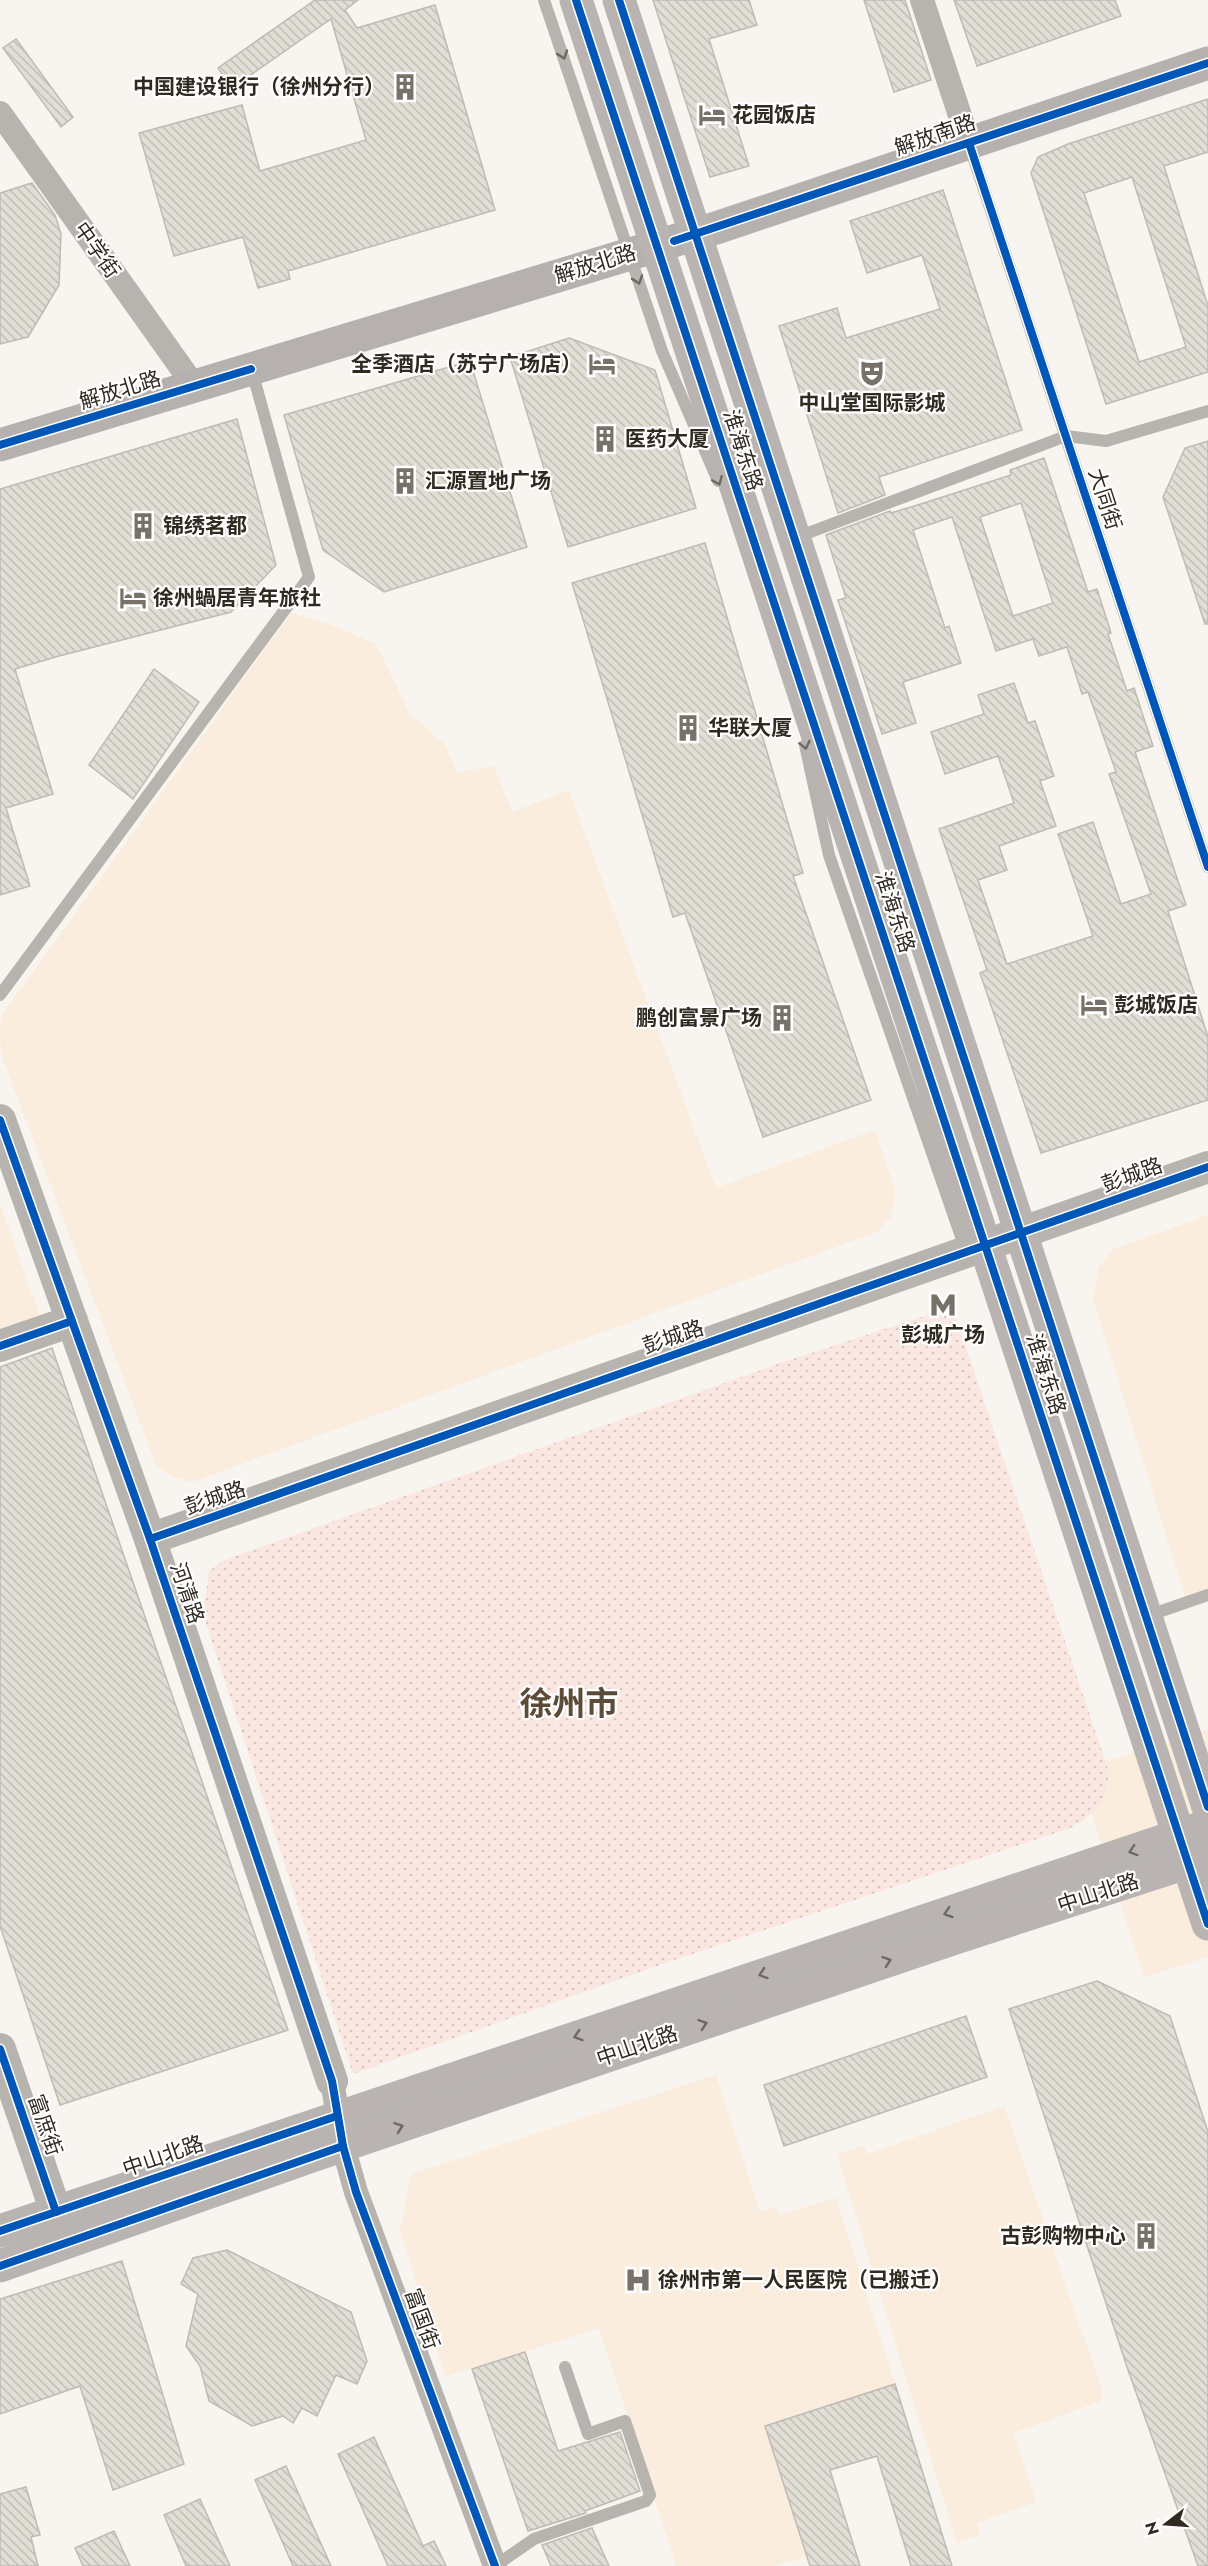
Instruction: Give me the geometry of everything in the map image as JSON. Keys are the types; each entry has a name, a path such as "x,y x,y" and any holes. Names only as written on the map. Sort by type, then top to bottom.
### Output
{"main road":[{"name":"淮海东路","path":"576,0 664,244 964,1255 1196,1845 1208,1924"},
{"name":"淮海东路","path":"619,0 664,244 792,531 1208,1807"},
{"name":"解放南路","path":"664,244 1208,63"},
{"name":"解放北路","path":"0,446 664,244"},
{"name":"中山北路","path":"0,2231 56,2212 340,2131 1196,1845"},
{"name":"中山北路","path":"0,2266 340,2131"}],"street":[{"name":"大同街","path":"922,0 969,143"},
{"name":"中学街","path":"0,113 195,387"},
{"name":"河清路","path":"0,1120 150,1539 332,2081"},
{"name":"彭城路","path":"150,1539 964,1255 1208,1167"},
{"path":"0,1346 72,1321"},
{"name":"富庶街","path":"0,2049 56,2212"},
{"name":"富国街","path":"332,2081 340,2131 356,2192 495,2566"}],"lane":[{"path":"544,0 664,244 662,351 739,532 801,729 829,855 964,1255"},
{"name":"大同街","path":"969,143 1208,867"},
{"path":"0,995 309,577 251,369"},
{"path":"792,531 808,532 1066,436 1106,441 1208,411"},
{"path":"1146,1617 1208,1595"},
{"path":"495,2566 534,2540 646,2501 650,2495 624,2421 588,2434 565,2367"}],"shaded area":[{"path":"291,613 329,624 376,644 410,714 445,745 457,772 494,766 512,812 569,790 716,1188 875,1130 895,1190 892,1216 877,1232 192,1482 173,1477 156,1465 1,1054 0,1027 2,1015"},
{"path":"0,1204 43,1325 0,1339"},
{"path":"1208,1215 1208,1595 1187,1603 1093,1299 1098,1269 1112,1250"},
{"name":"彭城广场","path":"934,1313 956,1318 1108,1769 1107,1789 1101,1803 1090,1815 1073,1827 674,1960 353,2074 203,1614 209,1571 224,1560 778,1364"},
{"path":"1208,1729 1208,1957 1144,1977 1078,1770"},
{"name":"徐州市第一人民医院（已搬迁）","path":"716,2075 760,2212 777,2207 780,2215 836,2198 895,2384 765,2426 807,2556 776,2566 676,2566 599,2328 445,2377 400,2231 411,2174"},
{"path":"1004,2106 1101,2387 1101,2401 1014,2433 1036,2502 977,2523 980,2535 957,2543 837,2155 865,2145 868,2154"}],"building":[{"name":"中国建设银行（徐州分行）","path":"315,0 358,0 345,10 357,28 435,5 495,210 288,271 290,279 258,288 243,237 174,256 139,133 242,105 260,171 366,140 331,19 232,88 218,68"},
{"name":"花园饭店","path":"653,0 749,0 757,25 709,39 749,166 710,177"},
{"path":"864,0 905,0 931,80 894,92"},
{"path":"954,0 1115,0 1121,16 977,66"},
{"path":"16,39 73,117 61,127 3,48"},
{"path":"1208,99 1208,152 1164,166 1208,306 1208,372 1106,404 1031,173 1038,157 1068,144","holes":["1132,177 1186,347 1139,362 1084,193"]},
{"path":"32,183 55,215 61,234 59,285 28,337 0,344 0,193"},
{"path":"943,190 1022,430 879,477 885,495 838,513 779,326 837,308 846,338 940,309 922,255 867,273 850,221"},
{"name":"医药大厦","path":"569,338 655,370 696,508 568,547 510,357"},
{"name":"汇源置地广场","path":"470,361 527,547 384,592 323,550 284,415"},
{"name":"锦绣茗都","path":"237,419 276,565 231,612 15,669 53,794 6,808 30,886 0,895 0,489"},
{"path":"1208,441 1208,624 1205,624 1163,497 1185,448"},
{"path":"1044,458 1088,592 1097,589 1111,633 1108,634 1127,691 1134,688 1153,746 1135,752 1186,905 1168,911 1208,1037 1208,1100 1041,1153 980,973 987,970 939,829 1014,803 998,756 945,774 931,732 984,714 978,695 1014,683 1028,723 1035,721 1054,776 1040,781 1056,826 999,846 1007,870 978,880 1007,964 1093,936 1058,834 1093,822 1121,904 1151,894 1109,774 1116,772 1088,692 1082,694 1067,647 1039,656 1033,639 996,651 952,517 913,530 945,628 949,626 961,663 903,682 916,723 882,734 838,600 846,598 826,535 890,511 891,513 1011,475 1010,470","holes":["1021,503 1053,603 1013,616 980,517"]},
{"name":"华联大厦","path":"705,543 803,873 793,876 871,1100 763,1137 685,913 673,917 572,583"},
{"path":"154,669 199,702 133,799 89,765"},
{"path":"52,1348 288,2030 60,2105 0,1926 0,1367"},
{"name":"古彭购物中心","path":"1097,1981 1170,2016 1208,2132 1208,2566 1198,2566 1128,2370 1009,2009"},
{"path":"966,2016 987,2077 784,2146 764,2085"},
{"path":"227,2250 351,2312 367,2361 357,2384 336,2375 317,2416 302,2408 293,2423 283,2416 252,2426 209,2401 200,2366 186,2346 198,2294 181,2284 193,2258"},
{"path":"122,2261 184,2464 113,2490 80,2386 0,2414 0,2299"},
{"path":"525,2352 558,2451 620,2432 640,2491 585,2511 586,2513 528,2531 472,2369"},
{"path":"895,2384 952,2566 911,2566 877,2456 830,2470 860,2566 810,2566 765,2426"},
{"path":"374,2437 423,2546 434,2541 446,2566 388,2566 338,2454"},
{"path":"286,2466 331,2566 293,2566 255,2480"},
{"path":"26,2487 40,2535 31,2537 38,2566 0,2566 0,2494"},
{"path":"200,2499 230,2566 186,2566 164,2515"},
{"path":"592,2528 609,2566 551,2566 542,2545"},
{"path":"114,2531 130,2566 83,2566 75,2548"}],"cycle path":[{"path":"576,0 1208,1924"},
{"path":"619,0 1208,1807"},
{"path":"674,241 1208,63"},
{"path":"969,143 1208,867"},
{"path":"0,445 251,369"},
{"path":"0,1120 150,1539 332,2081 343,2146 356,2192 495,2566"},
{"path":"150,1539 1208,1167"},
{"path":"0,1346 72,1321"},
{"path":"0,2049 56,2212"},
{"path":"0,2231 337,2116"},
{"path":"0,2266 343,2146"}],"place":[{"name":"中国建设银行（徐州分行）","path":"405,87"},
{"name":"花园饭店","path":"712,115"},
{"name":"全季酒店（苏宁广场店）","path":"602,364"},
{"name":"中山堂国际影城","path":"872,373"},
{"name":"医药大厦","path":"605,439"},
{"name":"汇源置地广场","path":"405,481"},
{"name":"锦绣茗都","path":"143,526"},
{"name":"徐州蝸居青年旅社","path":"133,598"},
{"name":"华联大厦","path":"688,728"},
{"name":"彭城饭店","path":"1094,1005"},
{"name":"鹏创富景广场","path":"782,1018"},
{"name":"彭城广场","path":"943,1305"},
{"name":"古彭购物中心","path":"1146,2236"},
{"name":"徐州市第一人民医院（已搬迁）","path":"638,2280"}],"district":[{"name":"徐州市","path":"569,1703"}]}
